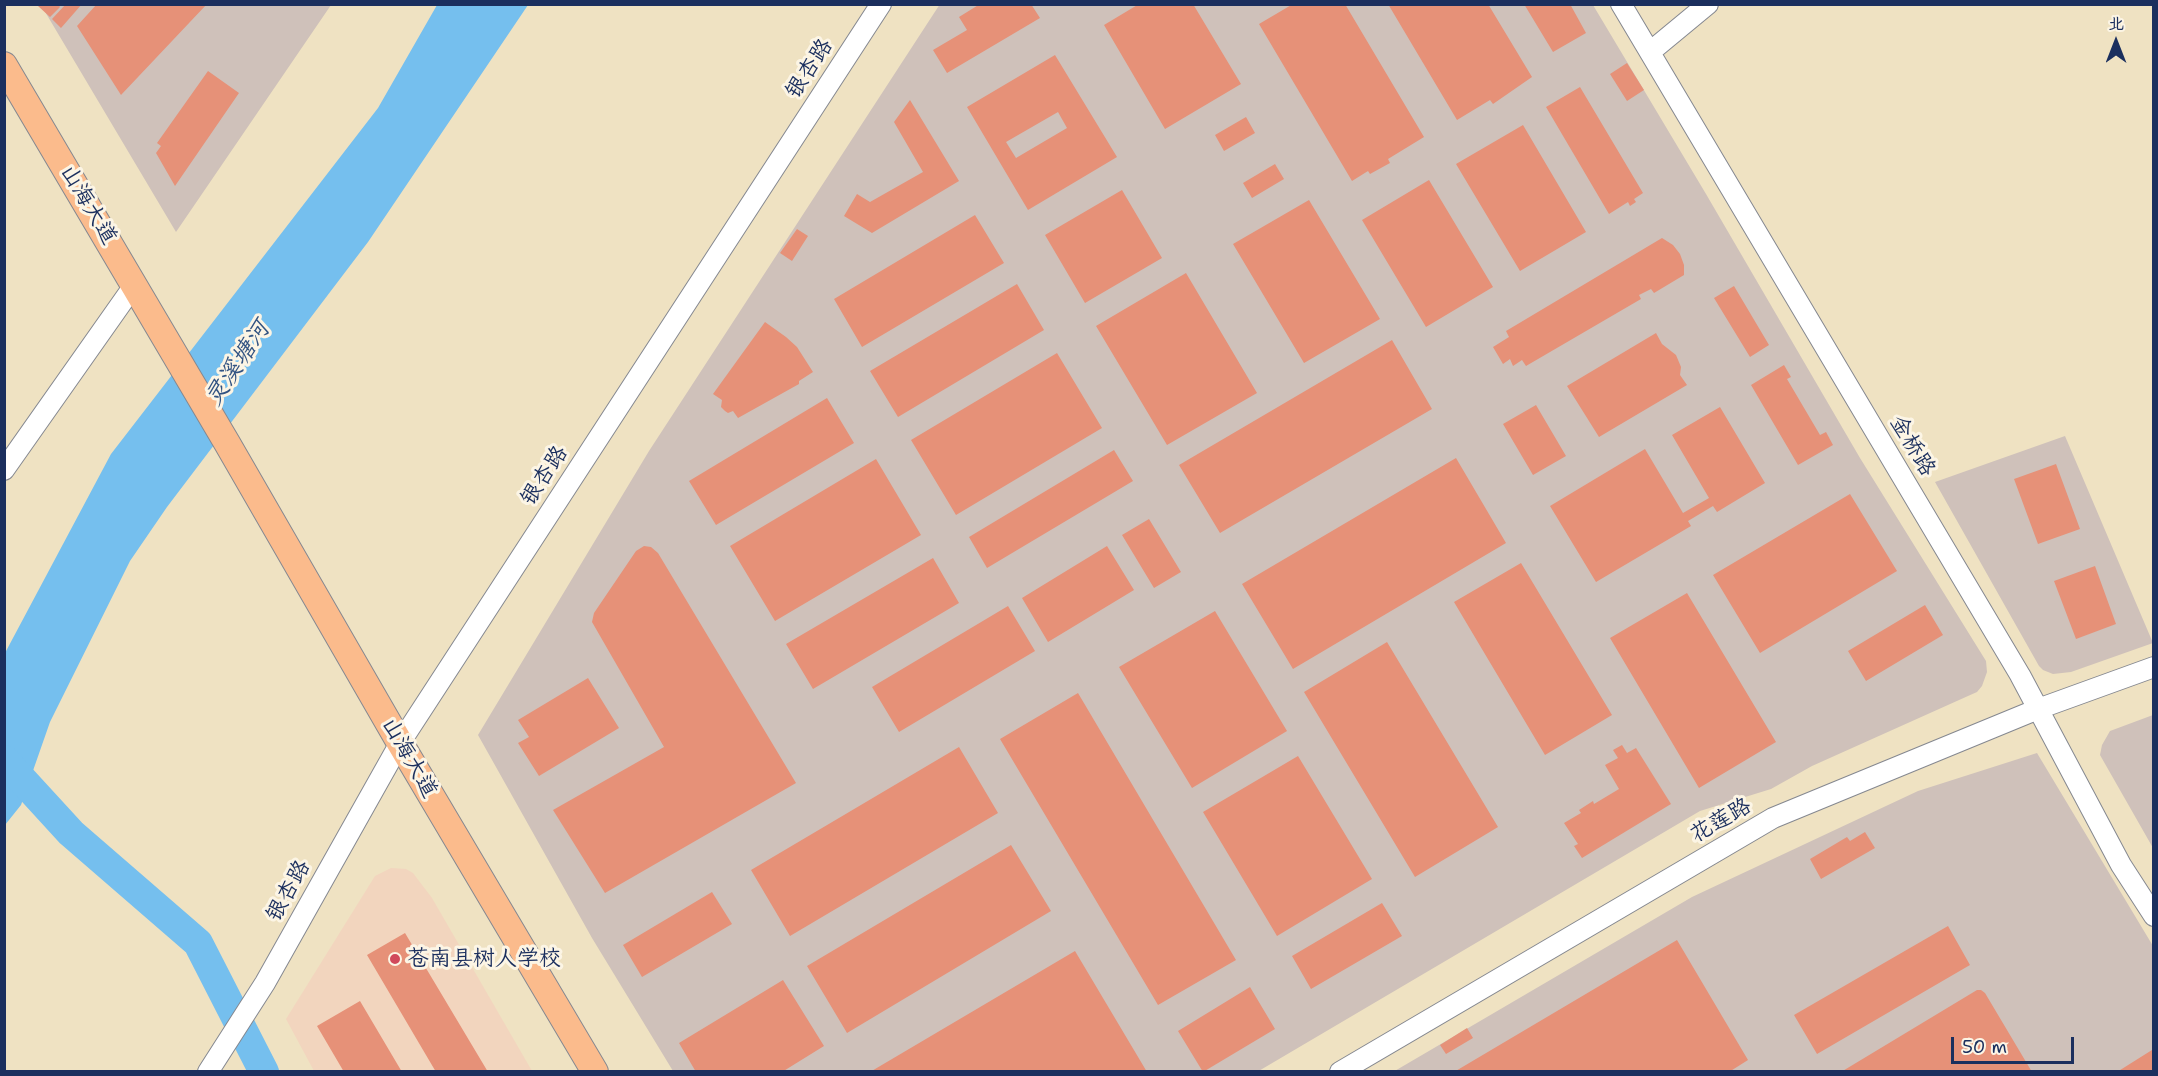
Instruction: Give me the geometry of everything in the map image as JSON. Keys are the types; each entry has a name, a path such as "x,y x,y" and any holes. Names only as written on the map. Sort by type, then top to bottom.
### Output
{"main road":[{"name":"山海大道","path":"4,65 135,284 400,743 595,1071"}],"street":[{"name":"银杏路","path":"208,1071 265,983 400,743 881,4"},
{"name":"金桥路","path":"1621,4 2020,675 2121,866 2154,916"},
{"path":"1650,52 1708,4"},
{"path":"4,470 135,284"},
{"name":"花莲路","path":"1340,1071 1773,818 2038,709 2154,667"}],"shaded area":[{"path":"940,4 1593,5 1860,458 1986,661 1987,672 1982,686 1977,692 1812,766 1771,789 1700,811 1257,1072 673,1071 592,938 478,735 649,451"},
{"path":"41,5 331,5 176,232"},
{"path":"2065,436 2153,643 2071,672 2053,674 2039,666 1935,482"},
{"path":"2154,715 2153,848 2100,755 2102,745 2110,731"},
{"path":"2037,753 2153,946 2153,1071 1393,1072 1692,897 1918,791"},
{"name":"苍南县树人学校","path":"391,868 406,869 413,873 432,898 532,1071 314,1071 286,1019 375,876"}],"water":[{"name":"灵溪塘河","path":"437,5 528,5 368,242 167,507 130,561 50,722 21,805 5,825 5,653 111,454 378,108"}],"building":[{"path":"58,4 60,7 50,17 38,6"},
{"path":"66,4 82,4 61,28 52,19"},
{"path":"97,4 207,4 121,95 77,26"},
{"path":"980,4 1031,4 1040,18 947,73 933,50 967,30 959,17"},
{"path":"1139,4 1193,4 1241,84 1165,129 1104,25"},
{"path":"1293,4 1345,4 1424,137 1388,159 1390,163 1370,174 1368,171 1352,181 1259,24"},
{"path":"1388,4 1488,4 1532,77 1493,104 1490,100 1457,120"},
{"path":"1524,4 1570,4 1586,33 1553,52"},
{"path":"1055,55 1117,157 1028,210 967,107","holes":["1058,112 1067,128 1016,158 1006,142"]},
{"path":"1627,63 1644,90 1627,101 1610,74"},
{"path":"208,71 239,93 175,186 156,153 161,146 157,143"},
{"path":"1580,87 1643,193 1634,199 1636,202 1630,206 1628,202 1609,214 1546,107"},
{"path":"910,100 959,181 872,233 844,216 857,194 870,202 923,172 894,122"},
{"path":"1246,117 1255,133 1224,151 1215,135"},
{"path":"1523,125 1586,232 1520,271 1456,164"},
{"path":"1275,164 1284,179 1252,198 1243,183"},
{"path":"1429,180 1493,287 1426,327 1362,220"},
{"path":"1122,190 1162,258 1085,303 1045,235"},
{"path":"1309,200 1380,319 1304,363 1233,244"},
{"path":"975,215 1004,263 862,347 834,299"},
{"path":"797,229 808,236 792,261 780,253"},
{"path":"1662,238 1673,245 1680,254 1684,265 1684,275 1654,293 1651,289 1639,295 1641,299 1526,366 1522,360 1513,366 1510,359 1503,364 1493,347 1509,337 1506,331"},
{"path":"1186,273 1257,393 1167,445 1096,326"},
{"path":"1017,284 1044,330 898,417 870,371"},
{"path":"1734,286 1769,345 1750,357 1714,298"},
{"path":"765,322 797,347 813,372 799,381 799,384 738,418 733,411 728,413 725,411 721,407 722,400 713,394"},
{"path":"1656,333 1662,344 1676,355 1681,367 1680,375 1687,385 1599,437 1567,386"},
{"path":"1392,340 1432,409 1220,533 1179,465"},
{"path":"1057,353 1102,428 956,515 911,440"},
{"path":"1784,365 1791,377 1787,379 1820,435 1826,432 1833,445 1798,465 1751,385"},
{"path":"827,398 854,443 716,525 689,481"},
{"path":"1536,405 1566,456 1533,475 1503,424"},
{"path":"1720,407 1765,483 1717,512 1713,506 1688,521 1691,526 1596,582 1550,506 1645,449 1683,513 1709,498 1672,435"},
{"path":"1114,450 1133,481 987,568 969,537"},
{"path":"1456,458 1506,543 1293,669 1242,584"},
{"path":"876,459 921,535 775,621 730,546"},
{"path":"2056,464 2080,529 2038,544 2014,479"},
{"path":"1850,494 1897,571 1760,653 1713,575"},
{"path":"1149,519 1181,572 1154,588 1122,535"},
{"path":"644,546 651,547 658,553 796,783 605,893 553,810 664,747 592,622 594,613 636,551"},
{"path":"1107,546 1134,590 1048,642 1022,598"},
{"path":"933,558 959,603 813,689 786,644"},
{"path":"1521,563 1612,715 1545,755 1454,602"},
{"path":"2095,566 2116,624 2076,639 2054,581"},
{"path":"1687,593 1776,742 1699,788 1610,638"},
{"path":"1925,605 1943,635 1866,681 1848,651"},
{"path":"1008,606 1035,651 899,732 872,687"},
{"path":"1215,611 1287,731 1192,788 1119,667"},
{"path":"1387,642 1498,827 1415,877 1304,692"},
{"path":"588,678 619,728 539,776 518,743 529,737 518,720"},
{"path":"1078,693 1236,960 1158,1005 1000,739"},
{"path":"1622,745 1627,753 1636,748 1671,804 1582,858 1574,846 1578,844 1564,823 1581,813 1579,810 1593,801 1594,804 1619,789 1605,765 1618,758 1613,750"},
{"path":"959,747 998,813 790,936 751,870"},
{"path":"1298,756 1372,879 1277,936 1203,812"},
{"path":"1865,832 1875,848 1821,879 1810,859 1847,837 1850,841"},
{"path":"1011,845 1051,911 847,1033 807,966"},
{"path":"712,892 732,924 642,977 623,945"},
{"path":"1382,903 1402,936 1311,989 1292,956"},
{"path":"1948,926 1970,965 1817,1054 1794,1015"},
{"path":"405,933 488,1072 436,1072 367,955"},
{"path":"1677,940 1748,1060 1729,1072 1454,1072"},
{"path":"1075,951 1147,1072 870,1072"},
{"path":"783,980 824,1046 782,1072 696,1072 679,1043"},
{"path":"1250,987 1275,1029 1203,1072 1178,1031"},
{"path":"1977,990 1985,993 2032,1072 1841,1072"},
{"path":"360,1001 402,1072 344,1072 317,1026"},
{"path":"1467,1028 1473,1038 1446,1054 1440,1045"},
{"path":"2154,1050 2154,1072 2117,1072"}],"waterway":[{"path":"4,760 71,833 198,943 264,1072"}],"place":[{"name":"苍南县树人学校","path":"395,959"}]}
